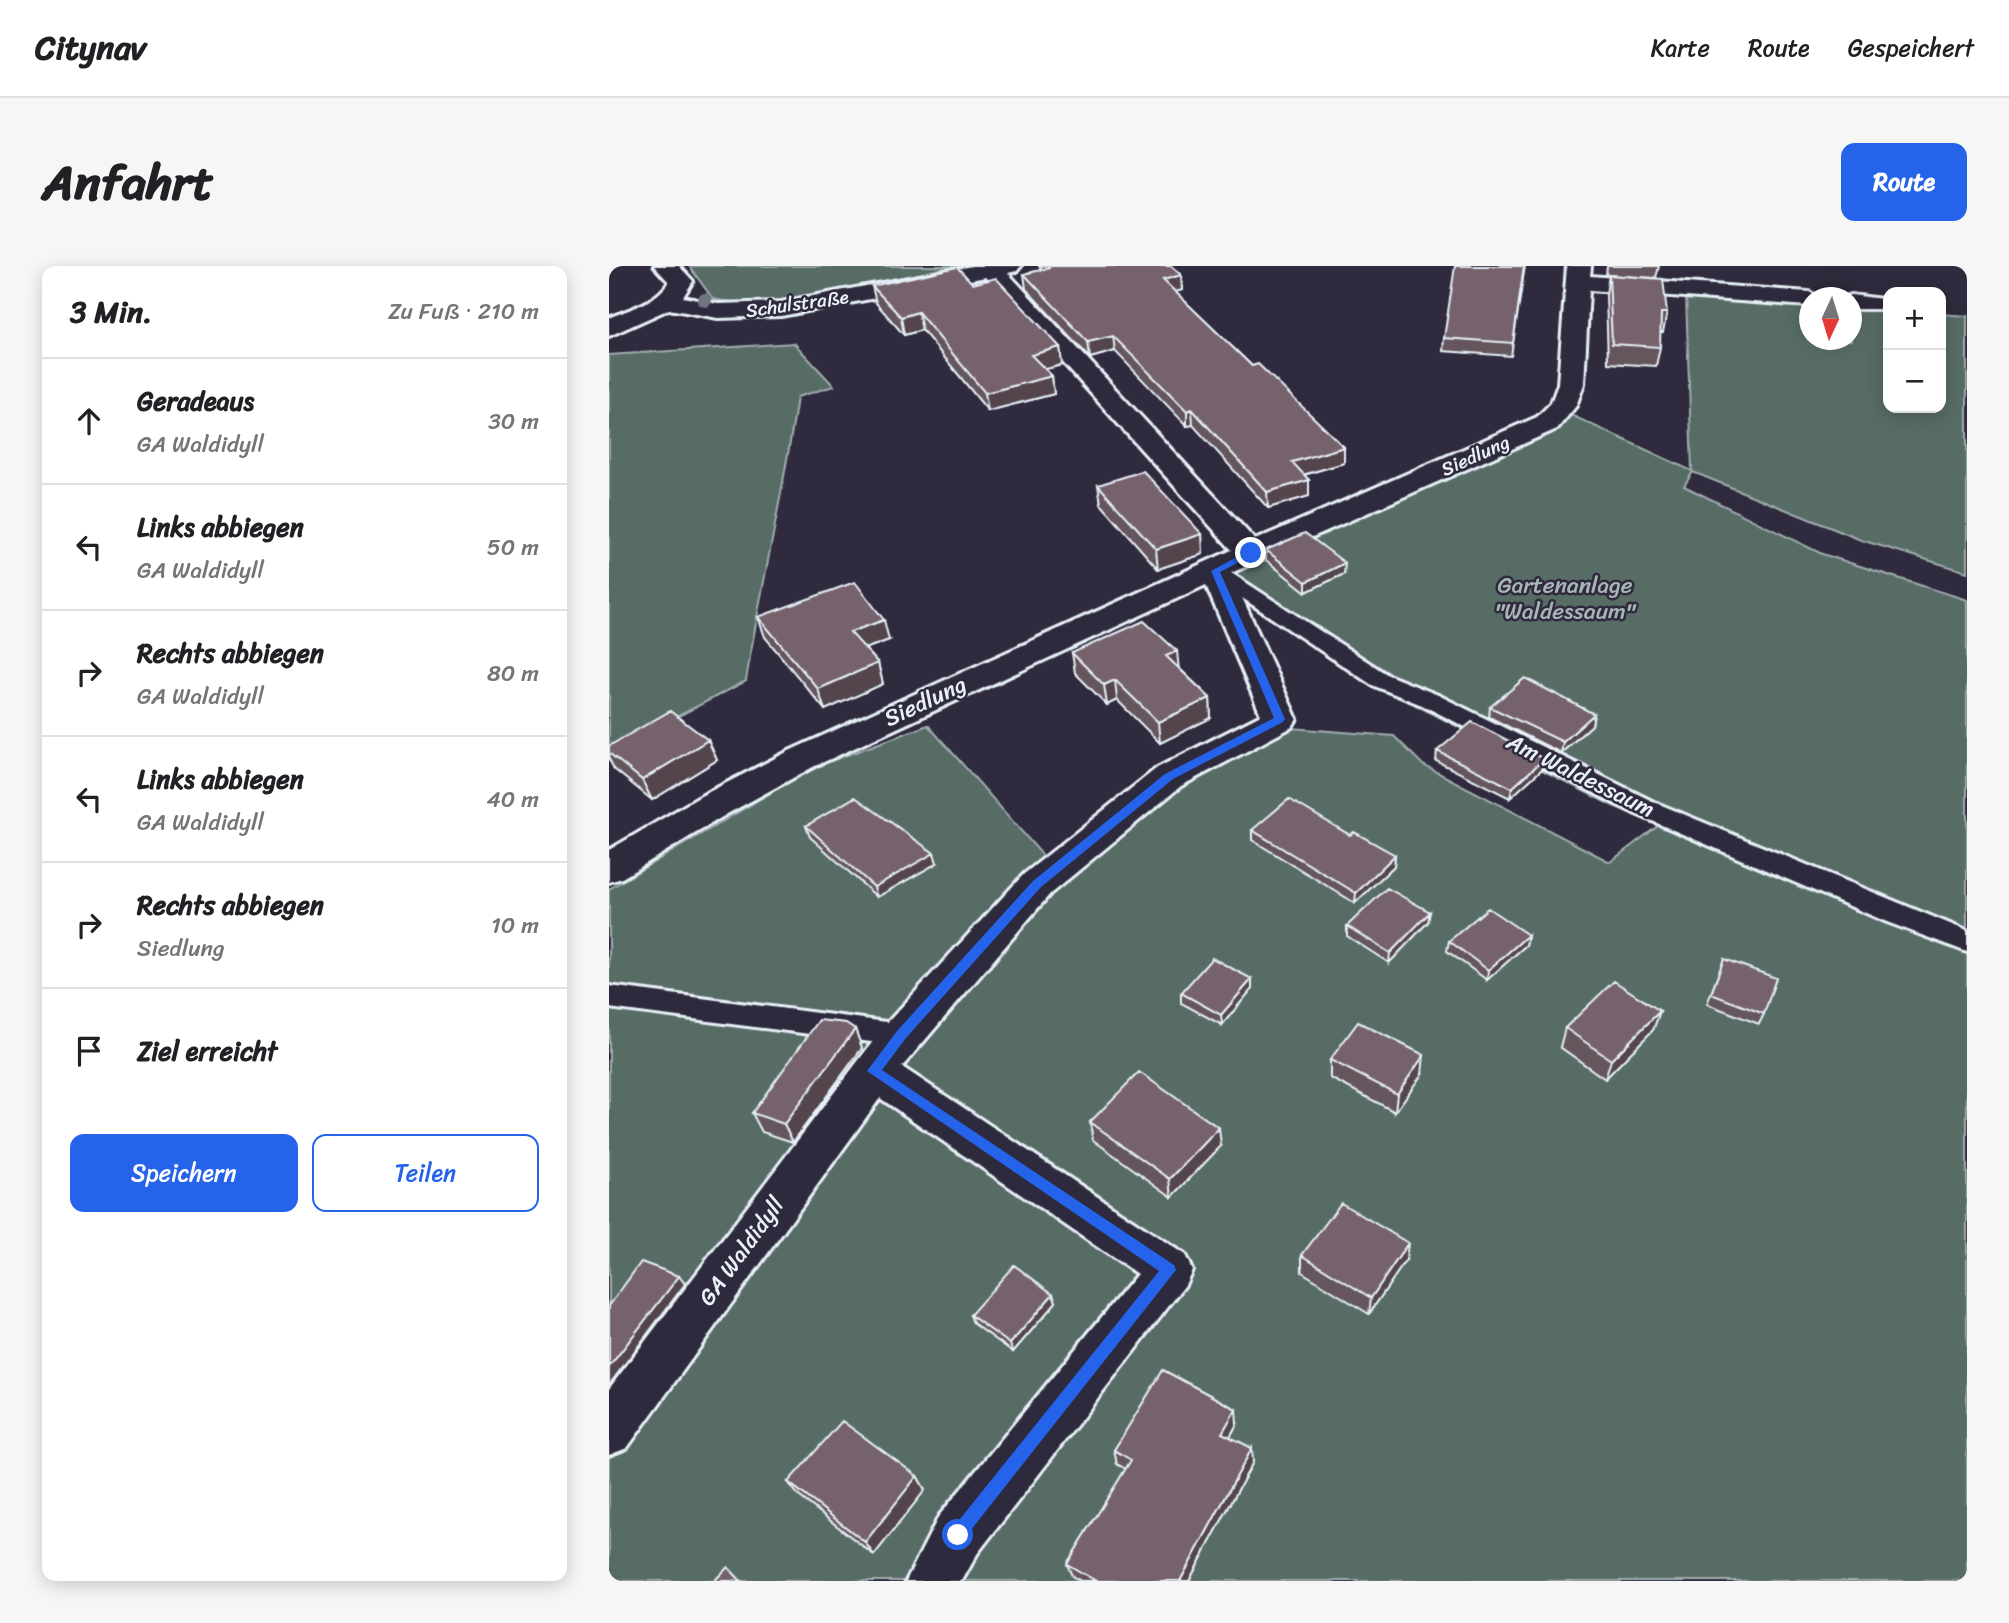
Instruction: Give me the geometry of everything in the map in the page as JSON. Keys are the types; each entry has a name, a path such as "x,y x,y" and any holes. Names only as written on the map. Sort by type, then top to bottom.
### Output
{"street":[{"path":"609,329 667,300 677,291 681,281 666,266"},
{"path":"1001,268 1251,553"},
{"name":"Schulstraße","path":"667,300 718,311 781,309 1001,268"},
{"path":"1579,274 1799,298"},
{"name":"Siedlung","path":"609,869 714,805 801,759 1251,553 1547,423 1563,406 1571,384 1579,274"},
{"name":"GA Waldidyll","path":"609,1430 902,1035 1037,884 1169,777 1280,719 1215,571"},
{"path":"874,1071 1169,1270 958,1535 933,1581"}],"lane":[{"name":"Am Waldessaum","path":"1215,571 1380,680 1430,700 1645,808 1896,915 1967,942"},
{"path":"609,997 902,1035"}],"green space":[{"path":"689,266 953,266 865,288 801,300 741,303 713,299"},
{"name":"Gartenanlage \"Waldessaum\"","path":"1686,296 1799,304 1799,350 1862,350 1862,309 1883,310 1883,413 1946,413 1946,314 1967,316 1967,572 1861,540 1693,472 1684,486 1822,554 1967,600 1967,1581 609,1581 609,889 812,768 928,725 1044,857 1239,724 1394,736 1423,765 1610,862 1659,825 1611,805 1417,706 1227,573 1571,415 1692,471"},
{"path":"794,343 834,386 797,397 746,681 609,752 609,355"}],"building":[{"path":"1048,266 1171,266 1181,275 1163,280 1252,366 1258,364 1344,447 1292,462 1309,480 1267,492 1192,409 1187,411 1113,336 1088,342 1024,274 1049,268"},
{"path":"1455,266 1524,266 1513,343 1444,338"},
{"path":"957,267 973,284 996,278 1060,347 1031,355 1052,376 985,393 918,312 901,317 872,286"},
{"path":"1609,275 1663,279 1667,313 1661,313 1660,347 1612,344"},
{"path":"1143,471 1202,534 1156,549 1098,485"},
{"path":"1305,533 1345,563 1306,582 1266,550"},
{"path":"855,582 884,620 850,632 878,663 818,689 758,617"},
{"path":"1144,621 1177,651 1166,656 1210,698 1158,722 1115,680 1104,685 1072,653"},
{"path":"1525,678 1594,714 1563,742 1490,707"},
{"path":"670,711 708,740 642,780 609,753 609,746"},
{"path":"1472,722 1544,759 1512,788 1437,751"},
{"path":"855,797 934,853 874,887 806,826"},
{"path":"1289,799 1350,835 1354,832 1395,855 1356,893 1252,830"},
{"path":"1387,888 1430,912 1390,953 1347,926"},
{"path":"1488,908 1528,935 1488,970 1449,941"},
{"path":"1212,958 1252,979 1221,1015 1181,993"},
{"path":"1724,959 1776,978 1764,1014 1711,994"},
{"path":"1614,981 1660,1011 1611,1060 1565,1028"},
{"path":"819,1020 846,1023 855,1029 784,1124 752,1113"},
{"path":"1358,1022 1424,1055 1397,1094 1330,1060"},
{"path":"1139,1072 1219,1128 1170,1179 1090,1122"},
{"path":"1341,1203 1408,1243 1371,1298 1302,1255"},
{"path":"641,1262 679,1276 609,1367 609,1306"},
{"path":"1014,1265 1053,1294 1010,1344 970,1315"},
{"path":"1163,1370 1236,1409 1222,1433 1252,1448 1180,1581 1096,1581 1067,1564 1131,1460 1114,1450"},
{"path":"842,1421 917,1476 865,1542 788,1482"},
{"path":"728,1567 741,1581 714,1581"}],"route":[{"path":"958,1535 1169,1270 874,1071 902,1035 1037,884 1169,777 1280,719 1215,571 1251,553"}]}
